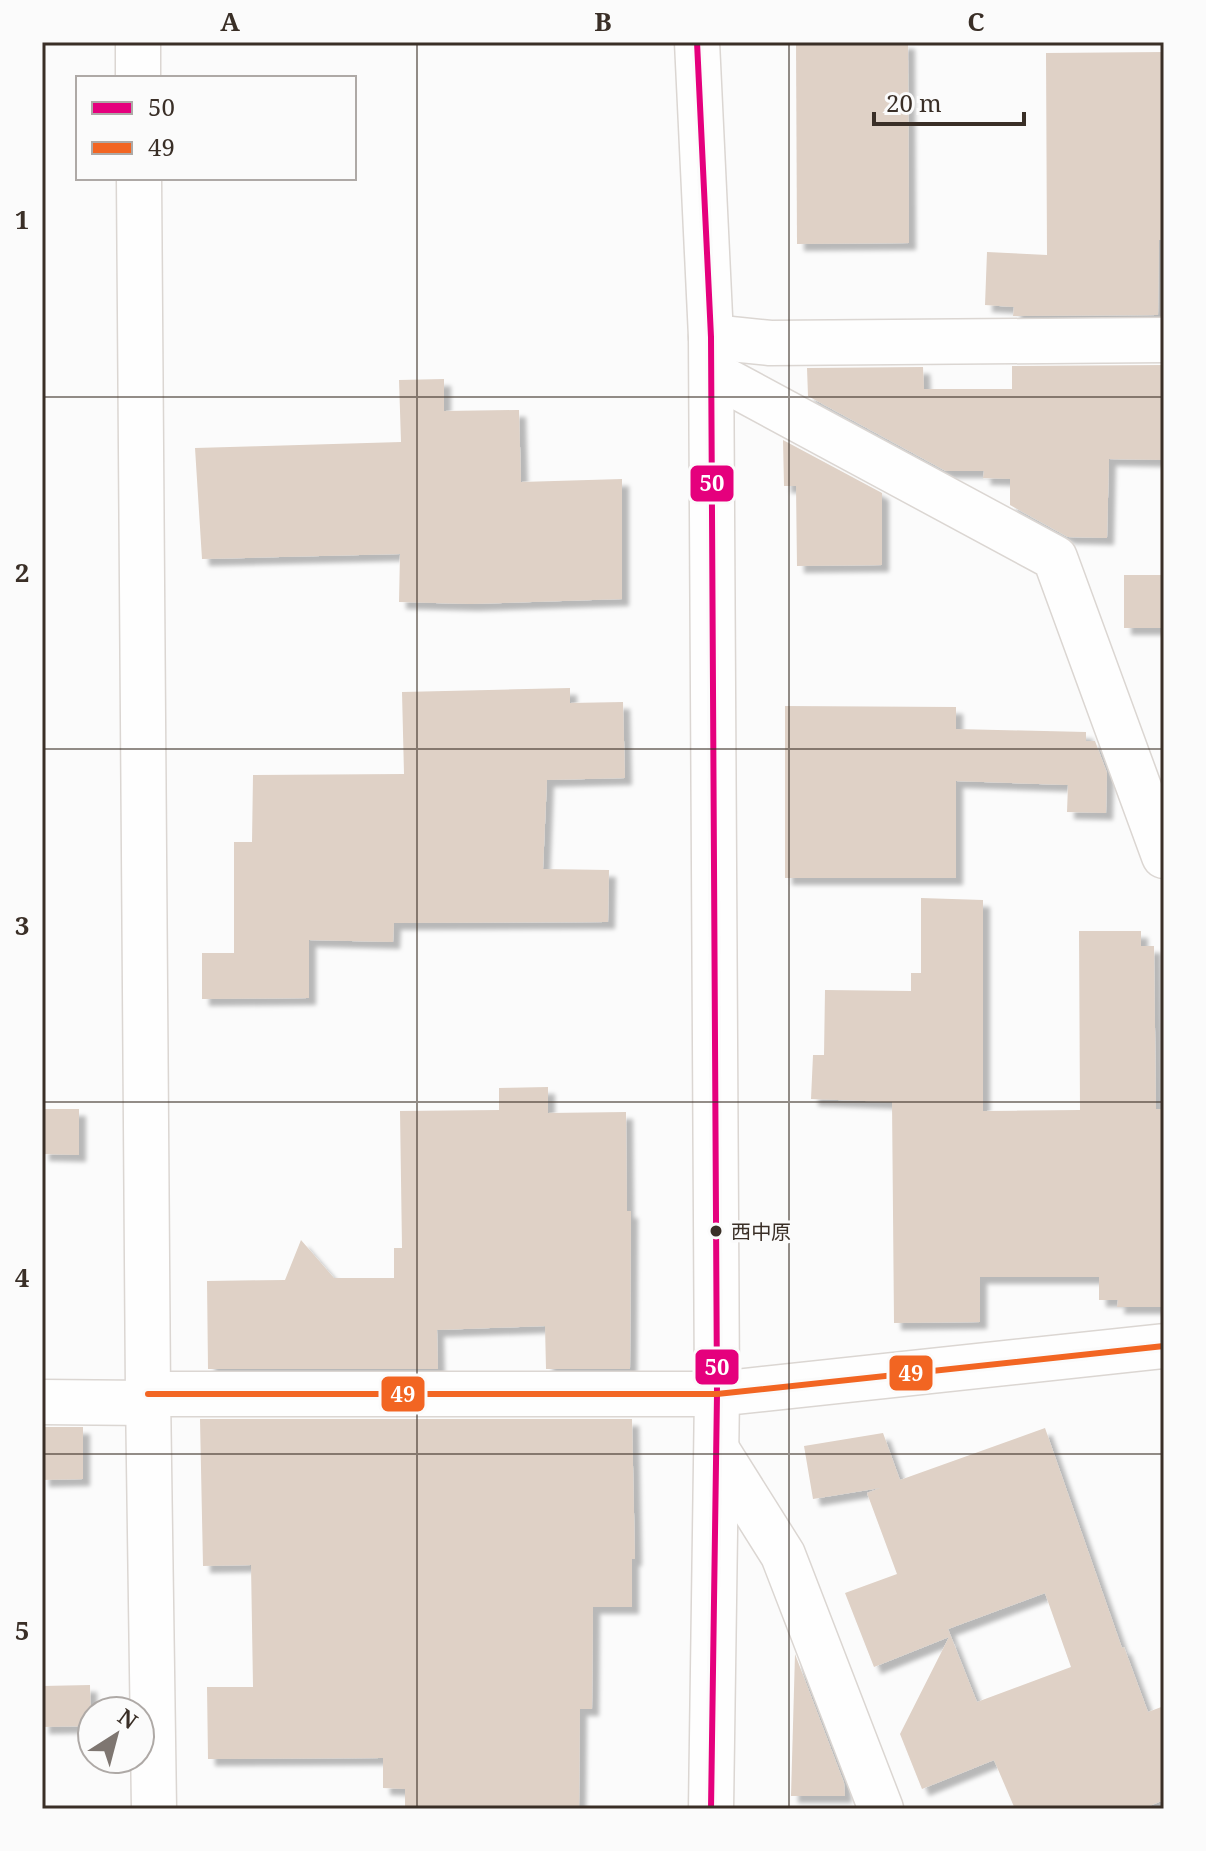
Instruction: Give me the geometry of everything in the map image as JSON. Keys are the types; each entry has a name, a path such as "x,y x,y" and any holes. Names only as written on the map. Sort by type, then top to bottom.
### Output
{"street":[{"path":"138,42 138,76"},
{"path":"697,42 712,355 717,1450 711,1809"},
{"path":"139,180 154,1809"},
{"path":"712,355 770,343 1164,340"},
{"path":"712,355 1055,558 1164,856"},
{"path":"42,1402 717,1394 1164,1346"},
{"path":"717,1450 783,1555 881,1809"}],"building":[{"path":"796,42 908,42 909,243 797,244"},
{"path":"1164,52 1164,240 1159,240 1158,315 1013,316 1014,307 985,305 987,252 1047,255 1046,53"},
{"path":"1164,365 1164,460 1109,459 1107,538 1068,537 1010,505 1010,479 983,478 984,471 946,471 808,396 807,368 923,367 924,389 1012,389 1012,366"},
{"path":"444,379 444,411 519,410 521,482 622,479 622,599 471,604 399,602 400,554 202,559 195,448 401,442 399,380"},
{"path":"783,440 882,493 882,565 797,566 796,486 784,486"},
{"path":"1124,575 1164,575 1164,628 1124,628"},
{"path":"570,688 570,703 623,702 625,778 547,780 543,869 609,870 608,922 394,923 393,942 309,940 309,998 202,999 202,953 234,953 234,842 252,842 253,775 404,774 402,692"},
{"path":"785,706 956,707 956,729 1086,732 1086,741 1095,741 1107,773 1106,813 1067,812 1068,785 956,781 956,878 785,878"},
{"path":"921,898 983,900 983,1111 1080,1110 1079,931 1141,931 1141,946 1154,946 1156,1109 1163,1109 1164,1123 1164,1307 1117,1307 1118,1300 1099,1300 1099,1277 980,1277 980,1322 894,1323 892,1102 811,1099 813,1055 824,1055 825,990 911,991 911,973 921,973"},
{"path":"548,1087 548,1113 626,1112 627,1211 631,1211 630,1369 546,1369 545,1326 437,1330 438,1369 208,1369 207,1281 285,1280 301,1240 334,1278 394,1278 394,1248 402,1248 400,1111 499,1110 499,1088"},
{"path":"42,1109 79,1109 79,1155 42,1154"},
{"path":"200,1419 632,1419 635,1559 632,1559 632,1607 593,1607 592,1709 580,1709 579,1809 405,1809 405,1789 383,1788 383,1758 208,1759 207,1687 253,1687 251,1565 203,1566"},
{"path":"42,1427 83,1427 83,1479 42,1480"},
{"path":"1045,1428 1122,1648 1148,1712 1164,1706 1164,1800 1142,1809 1015,1809 994,1760 922,1789 900,1734 949,1637 874,1667 845,1593 897,1574 867,1493 880,1488 813,1499 804,1446 883,1433 900,1480","holes":["1045,1593 1071,1667 977,1702 948,1629"]},
{"path":"795,1654 844,1783 845,1796 791,1796"},
{"path":"90,1685 90,1695 76,1695 76,1726 42,1727 42,1686"}],"transit line":[{"name":"50","path":"697,42 711,337 717,1394 711,1809"},
{"name":"49","path":"148,1394 717,1394 1164,1346"}],"place":[{"name":"西中原","path":"716,1231"}]}
